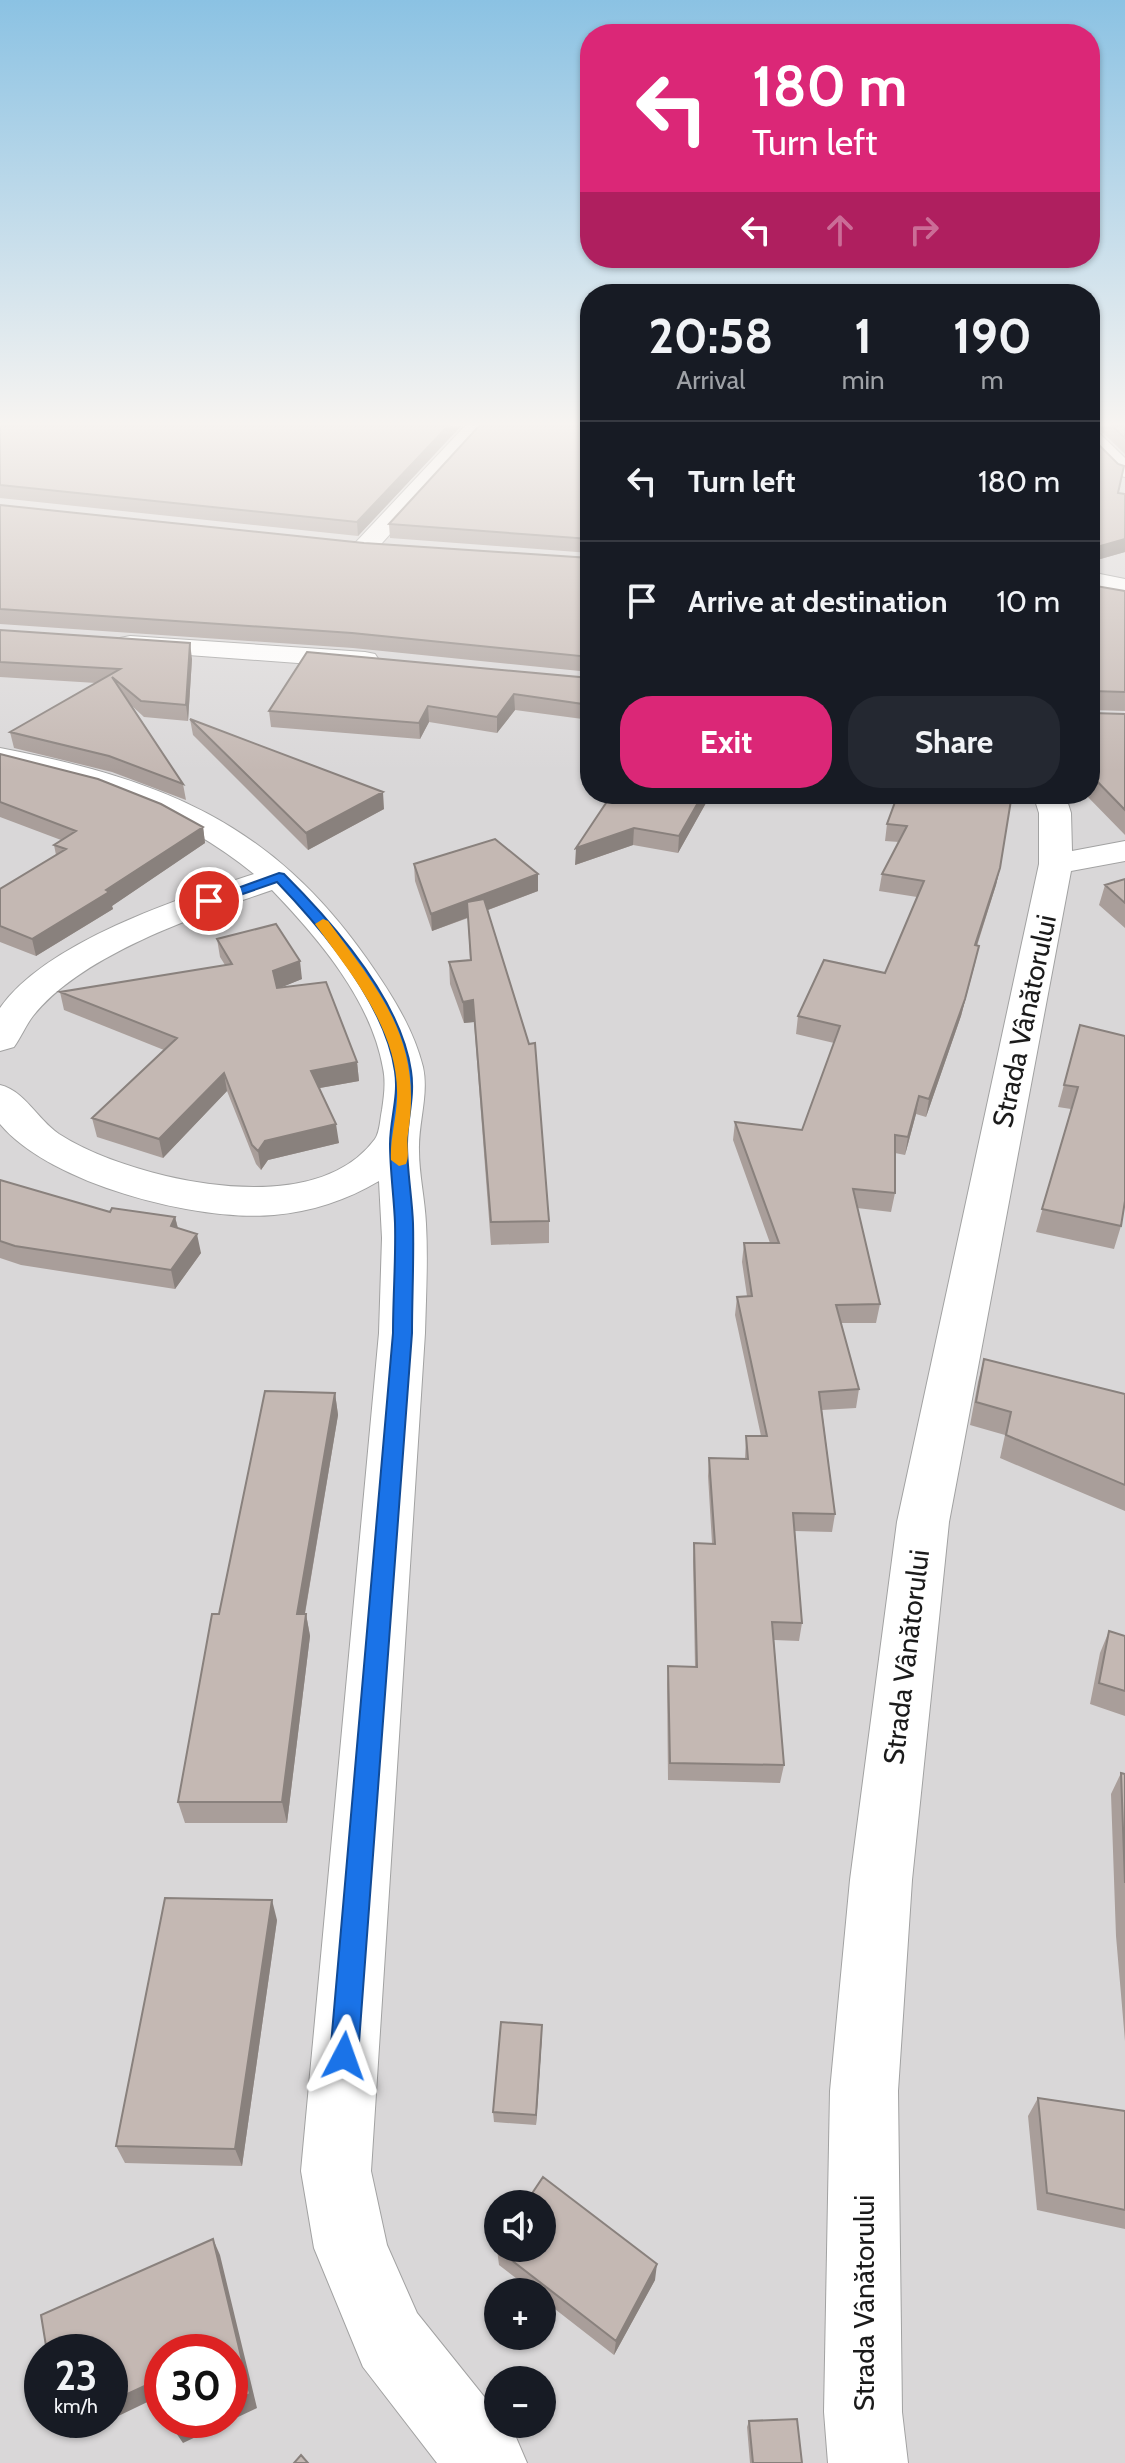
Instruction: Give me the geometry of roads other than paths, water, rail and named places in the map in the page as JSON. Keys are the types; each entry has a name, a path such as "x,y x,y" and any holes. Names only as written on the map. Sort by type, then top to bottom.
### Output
{"street":[{"path":"365,547 371,541"},
{"path":"334,543 394,549"},
{"path":"1100,578 1125,577"},
{"path":"1100,581 1125,587"},
{"path":"100,642 398,663"},
{"path":"0,757 55,766 94,777 171,805 232,838 279,877 313,912 341,948 371,990 390,1029 403,1069 405,1100 398,1141 404,1224 402,1333 336,2171 351,2248 390,2340 487,2463"},
{"name":"Strada Vânătorului","path":"868,2463 863,2412 864,2091 897,1732 923,1522 1056,864 1052,804"},
{"path":"1056,864 1125,851"},
{"path":"0,1039 17,1011 39,990 111,942 162,919 279,877"},
{"path":"0,1097 21,1124 50,1147 90,1166 185,1195 237,1202 279,1202 315,1196 354,1179 385,1157 398,1141"}]}
